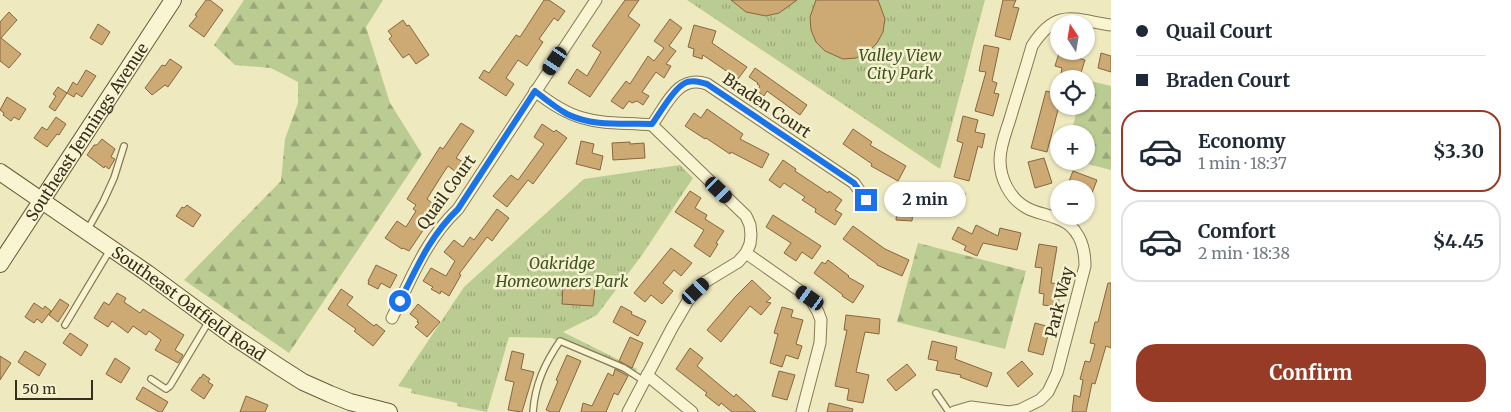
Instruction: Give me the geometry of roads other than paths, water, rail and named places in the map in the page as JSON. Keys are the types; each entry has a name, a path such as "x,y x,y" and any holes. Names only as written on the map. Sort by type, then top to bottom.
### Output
{"main road":[{"name":"Southeast Jennings Avenue","path":"0,264 173,0"},
{"name":"Southeast Oatfield Road","path":"0,172 271,362 303,382 350,402 389,412"}],"street":[{"name":"Quail Court","path":"392,318 430,242 443,223 458,209 596,0"},
{"name":"Park Way","path":"954,412 971,407 1009,412 1020,410 1040,400 1053,383 1085,266 1085,251 1080,237 1066,223 1058,218 1027,208 1017,201 1009,191 1001,171 1002,148 1032,46 1040,33 1052,24 1064,19 1084,19 1094,23 1111,25"},
{"name":"Braden Court","path":"652,124 677,89 686,82 697,81 707,84 854,183 866,200"},
{"path":"535,91 550,103 578,118 611,124 652,124 746,216 750,225 750,244 746,254 738,262 705,282 689,299 681,310 628,412"},
{"path":"746,254 810,298 818,312 822,331 802,412"},
{"path":"646,378 692,412"}],"lane":[{"path":"86,231 114,178 124,146"},
{"path":"65,325 111,248"},
{"path":"151,379 166,388 170,386 210,319"},
{"path":"533,412 534,396 541,373 560,340 646,378"},
{"path":"936,393 949,412"}],"park label":[{"name":"Valley View City Park","path":"900,64"},
{"name":"Oakridge Homeowners Park","path":"562,272"}]}
